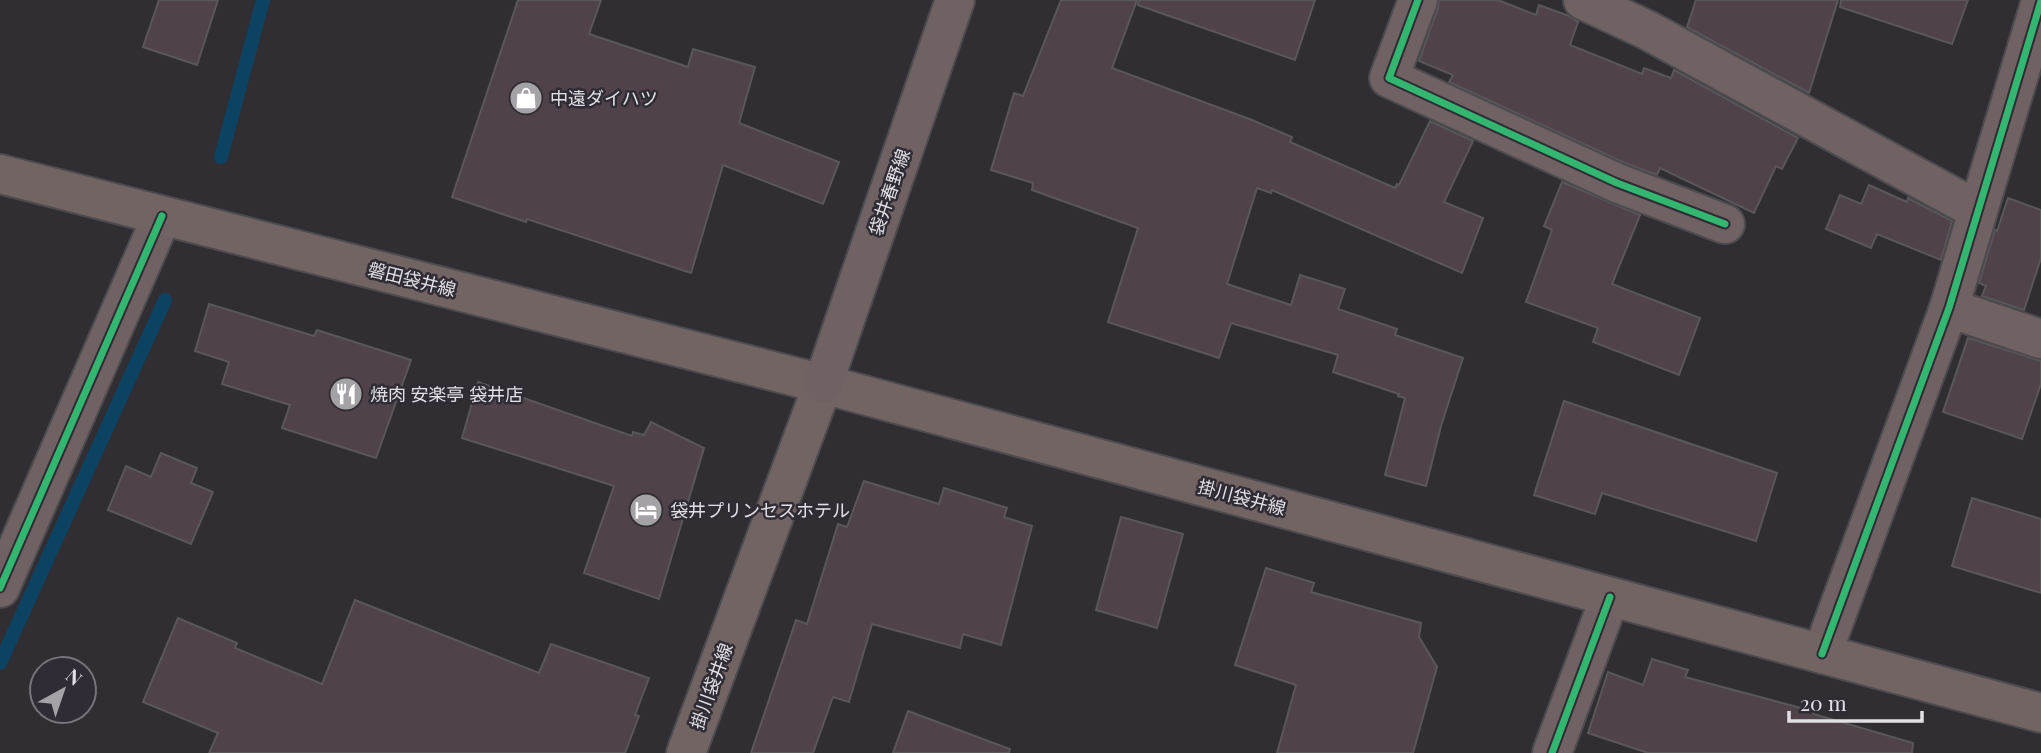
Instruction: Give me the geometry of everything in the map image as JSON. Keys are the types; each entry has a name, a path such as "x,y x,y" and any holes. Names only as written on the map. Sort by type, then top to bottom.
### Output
{"main road":[{"name":"袋井春野線","path":"823,384 955,0"},
{"name":"磐田袋井線","path":"0,174 823,384"},
{"name":"掛川袋井線","path":"686,753 823,384 2041,713"}],"street":[{"path":"1418,0 1389,78 1617,183 1725,224"},
{"path":"1583,0 1652,15 1977,210"},
{"path":"1822,654 1948,307 2040,9"},
{"path":"0,588 162,216"},
{"path":"1948,307 2041,339"},
{"path":"1552,753 1610,597"}],"building":[{"path":"159,0 218,0 197,65 143,47"},
{"path":"518,0 601,0 589,34 688,67 693,49 755,67 739,123 839,162 823,204 723,165 691,273 452,197"},
{"path":"1061,0 1137,0 1112,68 1252,120 1292,137 1290,142 1395,188 1399,185 1430,121 1473,141 1444,202 1483,218 1462,273 1272,190 1271,193 1257,188 1227,284 1291,305 1300,275 1345,289 1338,309 1397,329 1395,335 1463,358 1441,426 1426,486 1385,475 1405,398 1333,372 1338,355 1231,323 1219,358 1108,322 1138,228 1032,190 1033,183 991,170 1014,93 1023,96"},
{"path":"1139,0 1315,0 1295,60 1138,5"},
{"path":"1439,0 1498,0 1536,15 1539,5 1569,16 1578,22 1570,45 1642,74 1644,68 1671,78 1674,70 1798,138 1782,169 1776,166 1754,213 1660,168 1657,175 1625,163 1449,82 1453,75 1419,61"},
{"path":"1696,0 1838,0 1809,93 1687,27"},
{"path":"1841,0 1968,0 1952,44 1840,7"},
{"path":"1562,182 1640,215 1612,284 1700,318 1679,375 1593,342 1598,328 1526,302 1552,230 1544,226"},
{"path":"1869,185 1907,202 1908,198 1952,221 1941,260 1877,234 1871,248 1826,229 1840,195 1861,204"},
{"path":"2008,198 2041,210 2041,258 2024,310 1982,296 1986,286 1979,283"},
{"path":"209,304 314,336 317,330 411,360 376,458 282,428 290,405 222,384 229,362 195,351"},
{"path":"1968,338 2041,361 2041,384 2022,439 1943,412"},
{"path":"478,382 632,436 633,432 644,435 651,422 704,448 659,599 584,573 614,486 462,438"},
{"path":"1564,401 1777,473 1756,541 1602,493 1595,514 1534,495"},
{"path":"161,453 197,468 191,483 213,492 191,544 108,510 126,466 151,477"},
{"path":"864,481 939,504 944,488 1007,508 1004,517 1032,526 1001,645 963,634 960,648 872,624 849,702 833,697 813,753 751,753 796,620 807,624 838,524 847,527"},
{"path":"1972,498 2041,519 2041,593 1952,566"},
{"path":"1121,517 1183,534 1157,628 1096,610"},
{"path":"1266,568 1314,583 1311,592 1421,623 1419,637 1437,667 1413,753 1277,753 1296,685 1235,665"},
{"path":"355,600 539,673 551,644 649,678 625,753 209,753 218,733 143,702 178,618 237,643 235,648 322,684"},
{"path":"1652,659 1688,670 1685,677 1801,708 1800,710 1913,743 1912,753 1648,753 1588,733 1608,672 1643,685"},
{"path":"908,711 1010,749 1009,753 893,753"}],"waterway":[{"path":"221,157 263,0"},
{"path":"0,663 165,300"}],"cycle path":[{"path":"1418,0 1389,78 1617,183 1725,224"},
{"path":"1822,654 1949,308 2041,1"},
{"path":"0,588 162,216"},
{"path":"1552,753 1610,597"}],"place":[{"name":"中遠ダイハツ","path":"526,98"},
{"name":"焼肉 安楽亭 袋井店","path":"346,394"},
{"name":"袋井プリンセスホテル","path":"646,510"}]}
